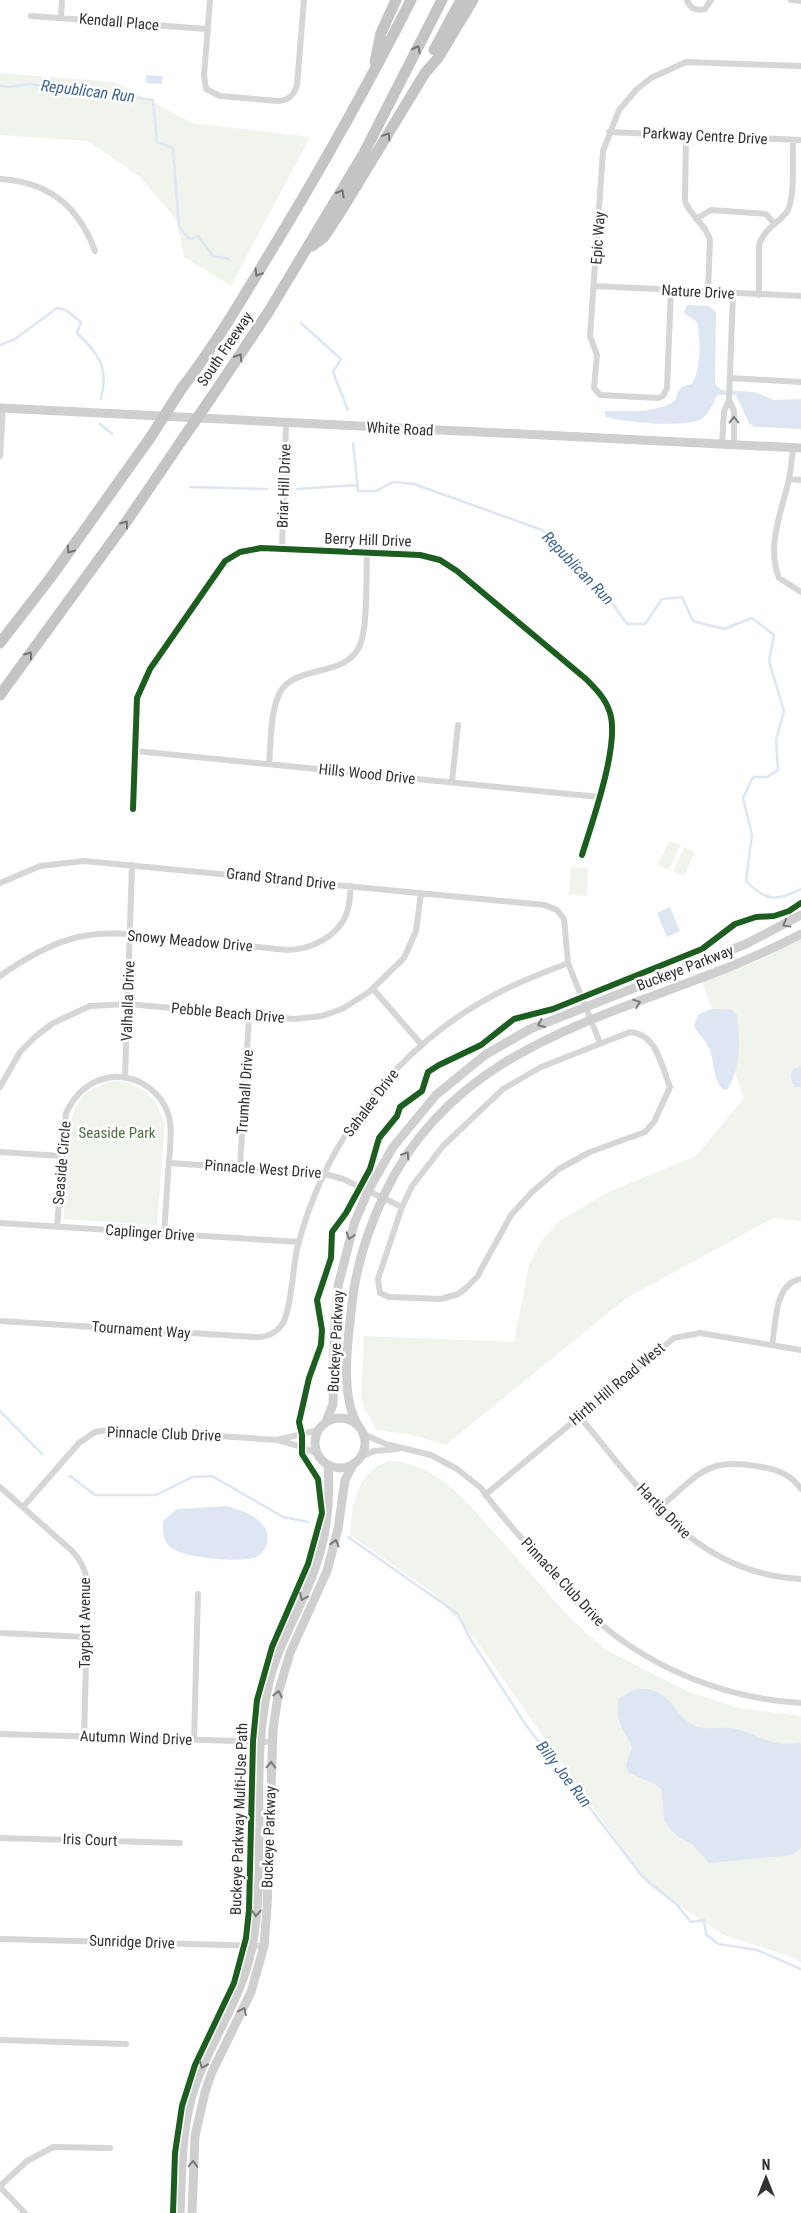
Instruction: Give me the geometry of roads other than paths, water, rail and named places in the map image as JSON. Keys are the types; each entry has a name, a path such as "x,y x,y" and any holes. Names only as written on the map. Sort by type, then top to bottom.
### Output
{"highway":[{"path":"371,78 381,33 396,0"},
{"name":"South Freeway","path":"0,642 51,577 150,438 283,231 371,78 411,0"},
{"name":"South Freeway","path":"0,695 129,518 211,398 307,250 364,153 442,0"},
{"path":"425,73 432,55 461,0"},
{"path":"307,250 324,237 425,73 438,58 473,0"}],"street":[{"path":"61,17 62,0"},
{"path":"210,0 204,76 206,89 215,95 278,101 285,101 290,97 296,85 304,0"},
{"path":"687,0 693,8 701,10 708,6 711,0"},
{"path":"791,0 801,0"},
{"name":"Kendall Place","path":"31,16 207,29"},
{"name":"Epic Way","path":"671,290 667,388 663,396 658,398 600,396 594,388 597,355 590,336 603,151 619,110 637,89 652,78 686,62 801,66"},
{"name":"Parkway Centre Drive","path":"609,132 801,140"},
{"path":"686,135 685,201 687,208 708,233 710,240 708,292"},
{"path":"759,295 759,245 766,230 790,207 793,140"},
{"path":"0,180 29,183 56,196 88,231 95,250"},
{"path":"696,218 711,210 766,214 774,223"},
{"name":"Nature Drive","path":"594,286 801,296"},
{"path":"722,443 724,412 729,399 733,294"},
{"path":"730,378 801,382"},
{"path":"729,399 734,411 734,443"},
{"path":"0,456 2,408"},
{"name":"White Road","path":"2,408 286,424 734,443 797,448"},
{"name":"Briar Hill Drive","path":"282,549 286,424"},
{"path":"797,448 774,543 774,556 779,578 799,589"},
{"path":"789,478 801,480"},
{"name":"Berry Hill Drive","path":"133,809 137,698 150,669 220,568 240,552 261,548 420,555 440,560 457,571 595,688 603,697 610,714 612,734 599,797 582,855"},
{"path":"270,764 275,708 280,691 295,677 330,668 347,660 359,646 363,626 367,553"},
{"path":"452,782 458,725"},
{"name":"Hills Wood Drive","path":"136,751 599,797"},
{"name":"Grand Strand Drive","path":"0,883 40,866 69,861 132,865 545,905 552,907 562,915 566,925 565,946 568,962"},
{"name":"Valhalla Drive","path":"125,1078 132,865"},
{"name":"Snowy Meadow Drive","path":"0,976 23,960 64,941 101,934 130,934 286,950 303,949 326,938 343,921 348,909 351,886"},
{"name":"Pebble Beach Drive","path":"0,1087 20,1052 54,1023 90,1006 128,1004 299,1019 322,1016 351,1004 395,969 411,945 417,924 420,893"},
{"name":"Buckeye Parkway","path":"326,1422 333,1404 334,1338 338,1286 348,1243 368,1191 404,1132 436,1095 484,1055 516,1036 552,1019 746,944 801,916"},
{"name":"Buckeye Parkway","path":"361,1430 354,1420 347,1396 350,1315 362,1250 392,1179 415,1143 445,1108 466,1089 524,1050 752,958 801,934"},
{"path":"568,962 600,1043"},
{"name":"Sahalee Drive","path":"280,1328 287,1313 299,1242 324,1173 353,1123 373,1096 395,1070 447,1025 483,1001 506,989 568,962"},
{"path":"372,989 422,1045"},
{"name":"Trumhall Drive","path":"240,1167 249,1016"},
{"path":"630,1032 643,1035 651,1040 670,1087 654,1122 645,1132 590,1152 559,1169 532,1192 511,1215 477,1277 458,1294 441,1299 389,1297 380,1293 378,1279 402,1206 412,1186 442,1146 503,1089 541,1067 630,1032"},
{"name":"Seaside Circle","path":"57,1227 64,1120 69,1106 88,1085 101,1079 125,1078 149,1087 165,1105 170,1122 164,1234"},
{"path":"0,1152 62,1156"},
{"name":"Pinnacle West Drive","path":"169,1163 324,1173 402,1206"},
{"name":"Caplinger Drive","path":"0,1223 299,1242"},
{"path":"776,1346 782,1293 789,1284 801,1279"},
{"name":"Tournament Way","path":"0,1321 261,1338 270,1335 280,1328"},
{"name":"Hirth Hill Road West","path":"485,1495 668,1341 682,1335 700,1332 801,1350"},
{"name":"Hartig Drive","path":"580,1416 658,1509 682,1532 727,1561 759,1573 801,1579"},
{"path":"338,1418 346,1419 361,1430 364,1450 358,1460 344,1468 328,1466 317,1454 315,1440 318,1430 326,1422 338,1418"},
{"name":"Pinnacle Club Drive","path":"23,1507 79,1444 95,1432 114,1430 278,1440 302,1446 317,1454"},
{"name":"Pinnacle Club Drive","path":"278,1440 318,1430"},
{"name":"Pinnacle Club Drive","path":"361,1430 378,1442 431,1455 457,1469 485,1495 580,1605 625,1643 676,1672 705,1684 760,1698 801,1703"},
{"name":"Pinnacle Club Drive","path":"358,1460 374,1451 401,1448"},
{"name":"Buckeye Parkway","path":"192,2213 193,2154 205,2092 212,2072 251,1992 264,1946 267,1908 272,1742 276,1704 282,1676 327,1571 338,1529 345,1480 358,1460"},
{"path":"658,1509 705,1470 724,1463 738,1462 774,1469 794,1480 801,1489"},
{"name":"Buckeye Parkway","path":"180,2213 182,2154 189,2107 202,2068 242,1985 252,1946 256,1910 260,1742 268,1687 279,1649 311,1580 324,1539 330,1502 328,1466"},
{"name":"Tayport Avenue","path":"0,1487 75,1554 84,1568 88,1590 84,1737"},
{"path":"194,1740 198,1594"},
{"path":"0,1633 86,1637"},
{"name":"Autumn Wind Drive","path":"0,1734 272,1742"},
{"name":"Iris Court","path":"0,1838 180,1842"},
{"name":"Sunridge Drive","path":"0,1939 264,1946"},
{"path":"0,2040 126,2044"},
{"path":"25,2213 0,2187 27,2161 53,2147 110,2148"}],"waterway":[{"name":"Republican Run","path":"0,86 11,87 29,84 153,100 157,142 173,148 179,226 189,239 199,237 213,256 229,259"},
{"path":"0,345 15,339 57,308 66,310 81,322 77,333 91,348 100,362 104,379 101,399"},
{"name":"Republican Run","path":"301,323 341,359 333,372 348,410"},
{"path":"100,424 112,434"},
{"name":"Republican Run","path":"353,443 358,491 376,491 393,482 414,484 542,530 606,594 627,624 645,624 662,599 682,597 693,621 724,629 752,618 774,635 769,661 784,711 776,740 778,770 767,777 753,777 743,798 752,835 746,881 760,893 772,897 785,896 801,889"},
{"path":"297,489 357,485"},
{"path":"190,487 267,489"},
{"name":"Billy Joe Run","path":"0,1411 42,1454"},
{"name":"Billy Joe Run","path":"70,1476 95,1495 156,1495 192,1477 212,1476 283,1517 308,1522"},
{"name":"Billy Joe Run","path":"348,1537 458,1614 469,1637 526,1725 642,1876 677,1905 691,1922 704,1920 706,1934 718,1944 757,1950 801,1969"}],"park label":[{"name":"Seaside Park","path":"117,1133"}]}
